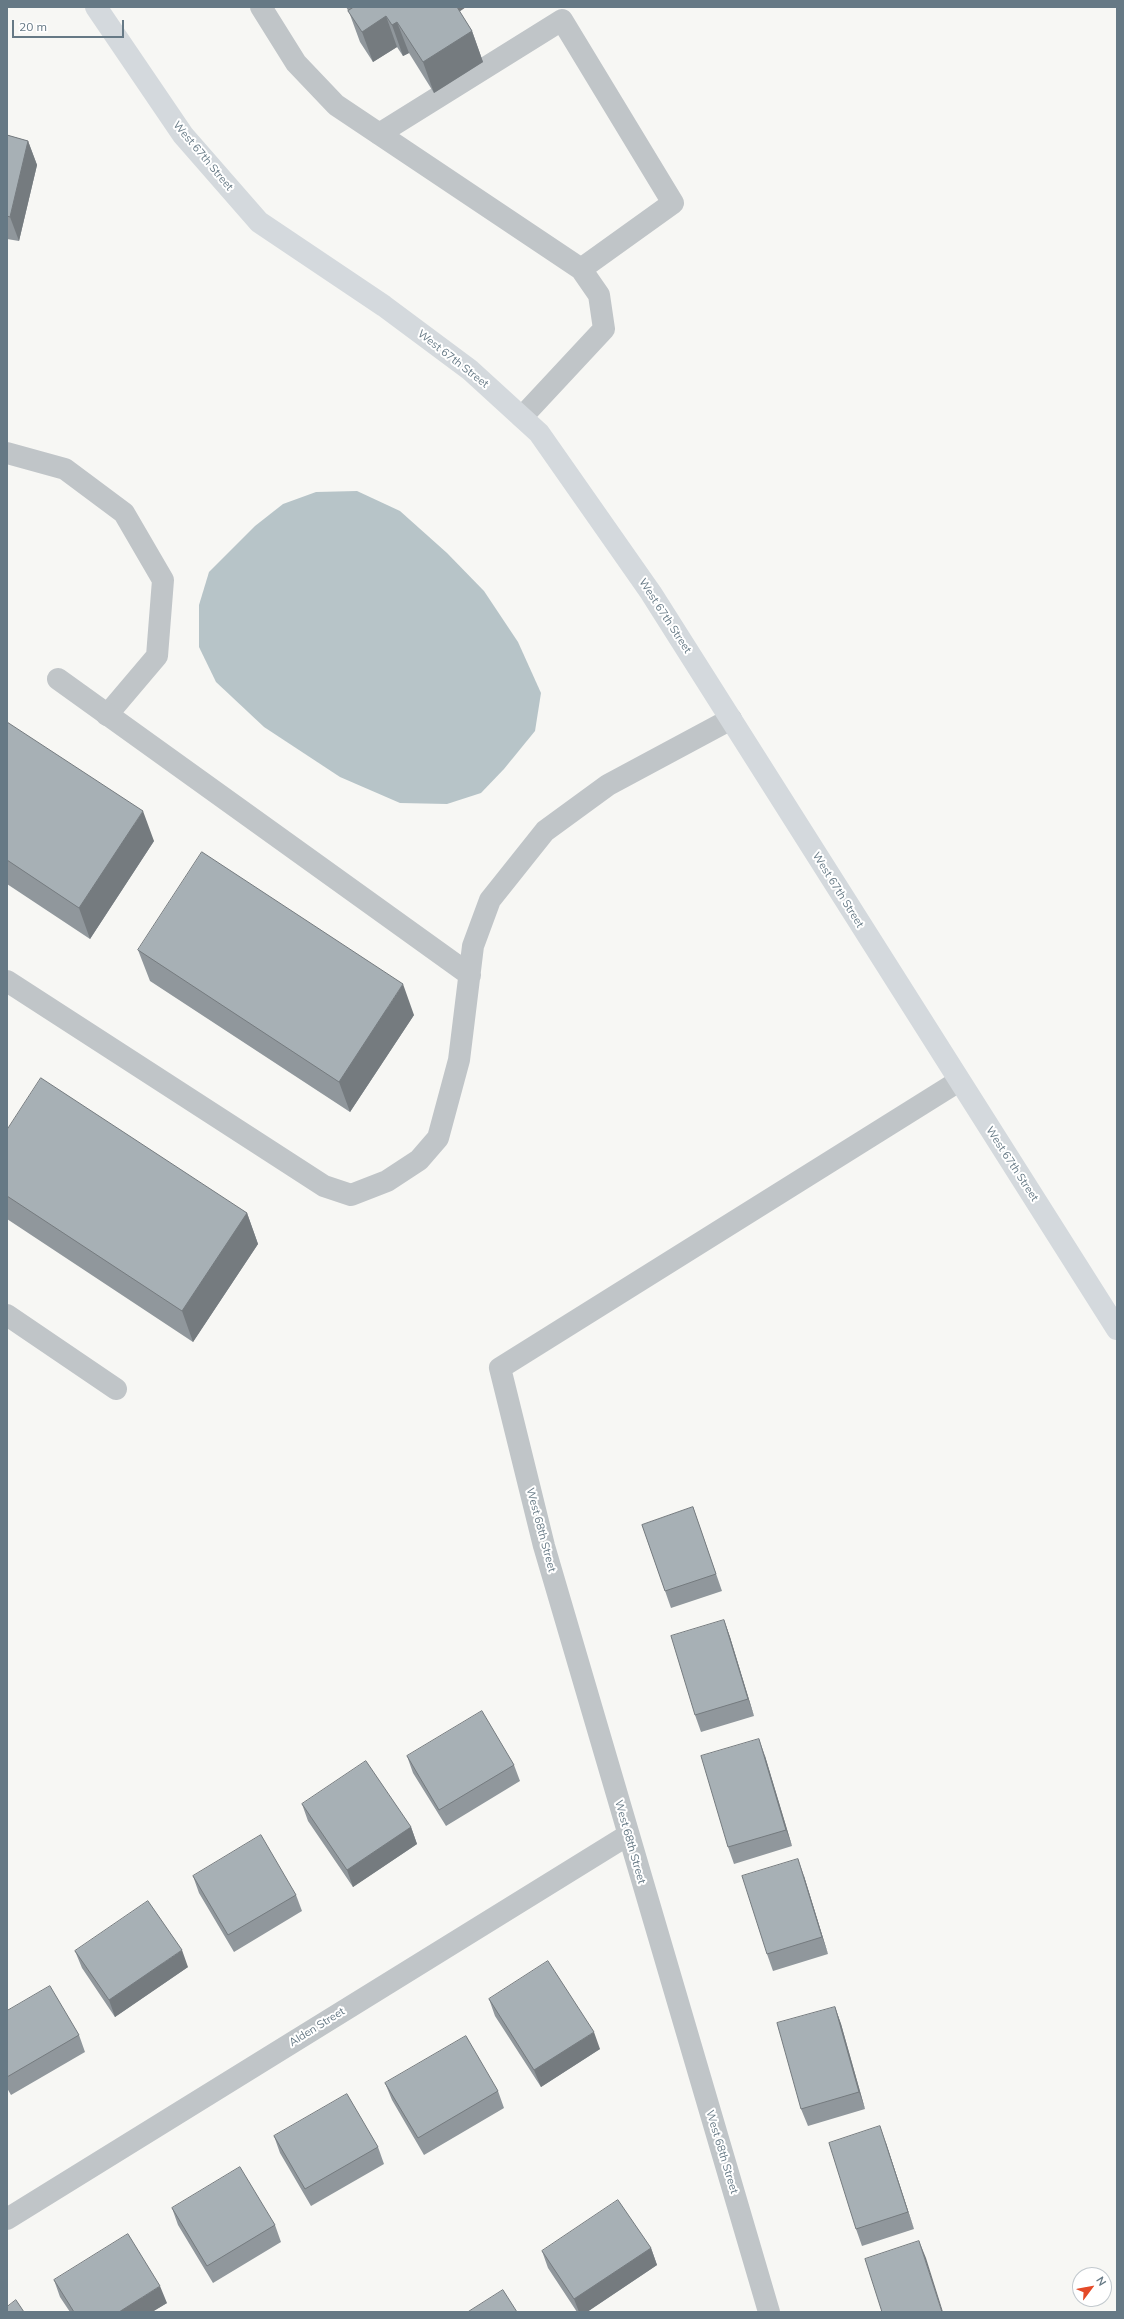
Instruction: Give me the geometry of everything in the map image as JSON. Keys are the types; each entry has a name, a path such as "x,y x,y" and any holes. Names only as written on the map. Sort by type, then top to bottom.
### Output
{"street":[{"name":"West 67th Street","path":"96,7 183,135 259,222 384,306 470,370 539,433 651,593 1117,1329"},
{"path":"261,7 296,63 336,105 580,269 599,295 604,329 522,418"},
{"path":"379,134 562,20 673,203 580,269"},
{"path":"7,453 65,469 124,513 163,580 157,656 107,714"},
{"path":"58,679 470,975"},
{"path":"7,981 324,1186 351,1195 393,1177 419,1160 438,1138 459,1060 473,946 490,900 546,831 608,785 731,720"},
{"name":"West 68th Street","path":"769,2312 544,1546 500,1368 959,1080"},
{"path":"7,1315 116,1389"},
{"name":"Alden Street","path":"7,2218 628,1835"}],"shaded area":[{"path":"357,491 400,511 447,553 484,591 518,642 541,693 535,731 504,769 481,793 447,804 400,803 340,777 264,727 216,682 199,647 199,605 209,572 255,526 283,504 316,492"}],"building":[{"path":"354,7 457,7 472,31 423,62 397,22 392,25 386,16 362,32 348,11"},
{"path":"7,135 28,141 10,217 7,216"},
{"path":"7,722 143,811 79,908 7,860"},
{"path":"202,852 403,984 339,1082 138,950"},
{"path":"41,1078 247,1213 182,1311 7,1196 7,1130"},
{"path":"693,1507 716,1574 665,1591 642,1525"},
{"path":"724,1620 748,1699 695,1715 671,1636"},
{"path":"482,1711 514,1765 439,1810 407,1756"},
{"path":"759,1739 786,1830 728,1847 701,1756"},
{"path":"366,1761 411,1827 347,1870 302,1804"},
{"path":"261,1835 296,1895 228,1935 193,1876"},
{"path":"798,1859 822,1937 767,1954 742,1876"},
{"path":"148,1901 182,1950 109,2000 75,1951"},
{"path":"548,1961 594,2032 534,2070 489,1999"},
{"path":"50,1986 79,2035 7,2077 7,2011"},
{"path":"835,2007 859,2092 801,2109 777,2023"},
{"path":"466,2036 498,2091 418,2138 385,2083"},
{"path":"347,2094 378,2147 305,2189 274,2136"},
{"path":"880,2126 908,2212 856,2229 829,2143"},
{"path":"240,2167 275,2225 207,2266 172,2208"},
{"path":"618,2200 651,2248 574,2299 542,2251"},
{"path":"128,2234 160,2286 119,2312 74,2312 54,2280"},
{"path":"919,2241 942,2312 882,2312 865,2259"},
{"path":"503,2290 517,2312 468,2312"},
{"path":"16,2300 24,2312 7,2312 7,2307"}]}
